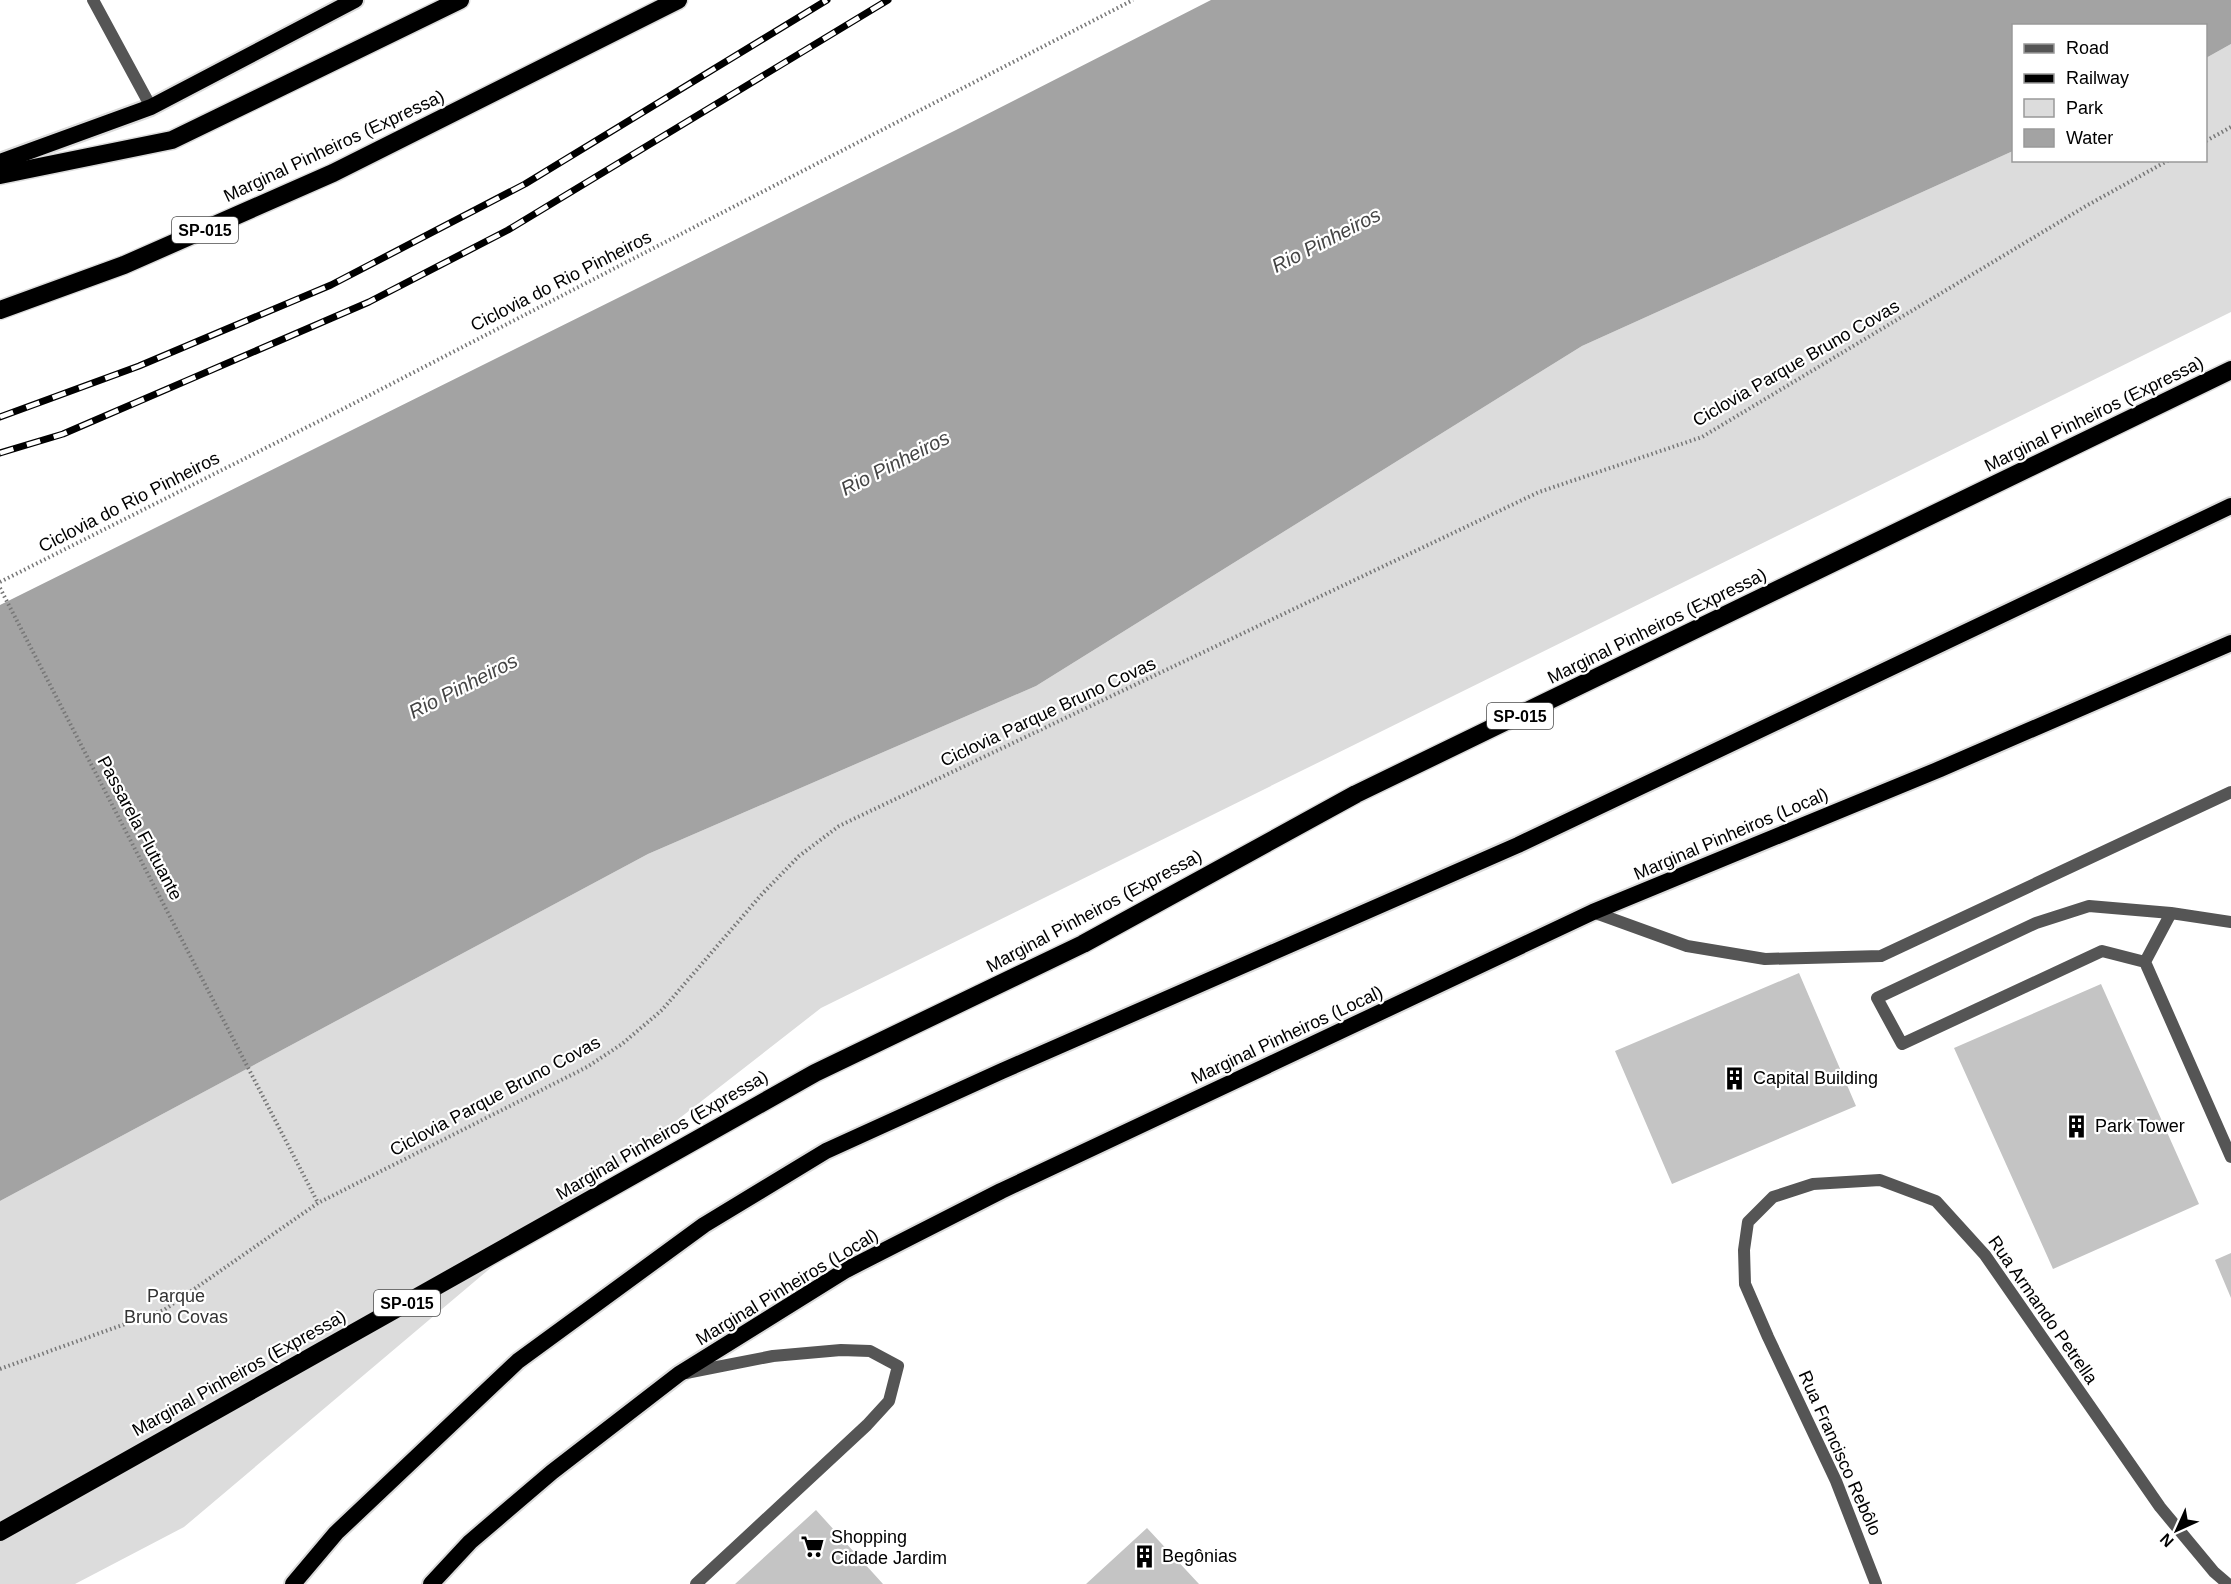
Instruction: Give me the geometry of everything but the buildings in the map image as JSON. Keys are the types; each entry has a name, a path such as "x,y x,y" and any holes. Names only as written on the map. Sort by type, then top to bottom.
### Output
{"highway":[{"path":"0,162 152,107 355,0"},
{"path":"0,175 171,140 460,0"},
{"name":"Marginal Pinheiros (Expressa)","path":"0,310 124,265 333,173 678,0"},
{"name":"Marginal Pinheiros (Expressa)","path":"0,1532 815,1073 1083,944 1356,794 2231,370"},
{"path":"293,1584 336,1533 518,1361 704,1225 826,1151 1013,1066 1518,845 2231,506"},
{"name":"Marginal Pinheiros (Local)","path":"431,1584 470,1542 552,1472 679,1374 846,1270 1001,1191 1593,912 1940,769 2231,644"}],"street":[{"path":"93,0 152,107"},
{"path":"1593,912 1687,946 1765,959 1881,956 2231,792"},
{"path":"2145,962 2102,951 1902,1044 1877,998 2036,923 2089,906 2171,913 2231,922"},
{"path":"2145,962 2171,913"},
{"path":"2145,962 2231,1157"},
{"name":"Rua Armando Petrella","path":"1768,1337 1745,1284 1744,1250 1748,1222 1773,1197 1813,1184 1880,1180 1936,1201 1985,1256 2160,1507 2214,1572 2228,1584"},
{"name":"Rua Francisco Rebôlo","path":"1768,1337 1836,1480 1876,1584"},
{"path":"679,1374 773,1356 842,1350 870,1351 898,1366 889,1401 867,1425 696,1584"}],"path":[{"name":"Ciclovia do Rio Pinheiros","path":"0,582 337,412 1133,0"},
{"path":"2207,140 2231,127"},
{"name":"Ciclovia Parque Bruno Covas","path":"0,1369 164,1310 318,1203 587,1067 622,1044 662,1010 769,886 799,856 838,826 1539,492 1702,436 2086,206 2165,162"},
{"name":"Passarela Flutuante","path":"0,588 318,1203"}],"green space":[{"name":"Parque Bruno Covas","path":"2231,44 2231,312 821,1008 532,1233 184,1527 75,1584 0,1584 0,1201 648,854 1036,686 1582,346 2012,151 2012,162 2207,162 2207,57"}],"water":[{"name":"Rio Pinheiros","path":"1211,0 2231,0 2231,44 2207,57 2207,24 2012,24 2012,151 1582,346 1036,686 648,854 0,1201 0,605 956,130"}],"railway":[{"path":"0,417 139,366 331,285 525,184 827,0"},
{"path":"0,453 63,434 369,302 508,230 888,0"}],"place":[{"name":"Capital Building","path":"1735,1078"},
{"name":"Park Tower","path":"2077,1126"},
{"name":"Shopping Cidade Jardim","path":"813,1547"},
{"name":"Begônias","path":"1144,1556"}]}
